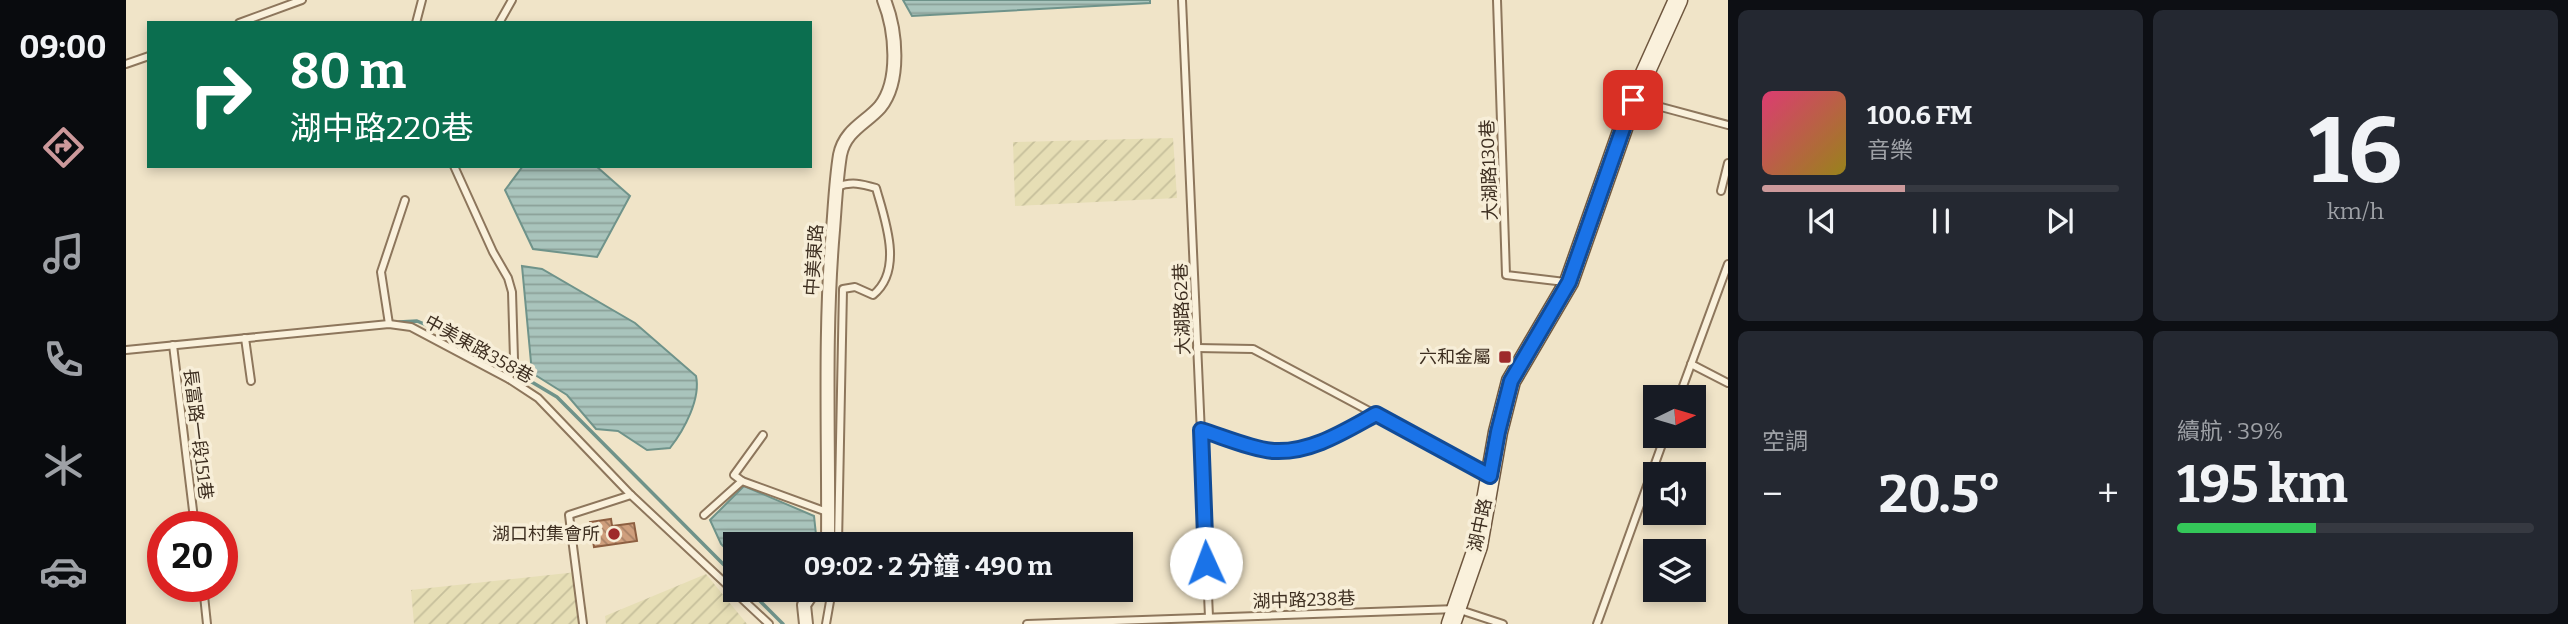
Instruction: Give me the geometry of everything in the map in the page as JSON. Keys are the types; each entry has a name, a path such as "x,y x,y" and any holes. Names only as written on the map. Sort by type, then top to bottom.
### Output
{"street":[{"name":"中美東路","path":"828,532 828,293 837,187 841,152 857,125 879,108 893,86 895,55 884,0"},
{"name":"湖中路","path":"1454,617 1478,546 1498,432 1511,381 1569,282 1633,100 1678,0"},
{"path":"806,602 806,624"}],"lane":[{"path":"244,21 302,0"},
{"path":"416,21 422,0"},
{"path":"500,21 512,0"},
{"name":"大湖路62巷","path":"1182,0 1209,617"},
{"name":"大湖路130巷","path":"1497,0 1506,275 1569,282"},
{"path":"126,64 147,57"},
{"path":"1633,100 1728,125"},
{"path":"1721,191 1728,163"},
{"path":"455,168 493,252 509,278 512,292 514,359 509,379"},
{"path":"837,187 846,183 860,183 876,188 887,226 891,261 882,288 873,295 855,287 843,289 838,532"},
{"path":"389,324 381,272 405,200"},
{"path":"1683,385 1728,264"},
{"name":"中美東路358巷","path":"126,350 389,324 411,327 509,379 538,398 631,495 769,624"},
{"path":"245,338 251,381"},
{"name":"長富路一段151巷","path":"173,345 193,511"},
{"path":"1197,348 1253,349 1490,476"},
{"path":"1690,364 1728,383"},
{"path":"1201,430 1273,451 1296,449 1333,438 1376,414"},
{"path":"763,435 734,475 742,481 829,513"},
{"path":"1597,624 1661,448"},
{"path":"704,515 742,481"},
{"path":"583,624 569,515 631,495"},
{"path":"204,602 207,624"},
{"path":"826,624 830,602"},
{"name":"湖中路238巷","path":"1029,624 1209,617 1454,617 1503,624"}],"shaded area":[{"path":"1173,138 1177,198 1015,206 1013,142"},
{"path":"577,572 588,624 414,624 411,590"},
{"path":"706,574 723,595 723,602 729,602 747,624 606,624 605,616"}],"water":[{"path":"903,0 1150,0 1150,3 912,16"},
{"path":"522,168 598,168 630,196 597,257 533,249 505,190"},
{"path":"522,266 542,269 635,323 696,376 694,404 670,448 647,450 618,431 596,429 567,395 532,373"},
{"path":"744,486 814,516 816,532 723,532 723,546 710,520"}],"building":[{"name":"湖口村集會所","path":"611,519 612,526 634,523 637,541 594,547 590,522"}],"waterway":[{"path":"399,322 417,321 448,334 503,366"},
{"path":"520,375 557,397 723,564"},
{"path":"761,602 783,624"}],"place":[{"name":"六和金屬","path":"1505,357"},
{"name":"湖口村集會所","path":"614,534"}],"route":[{"path":"1206,563 1201,430 1273,451 1296,449 1333,438 1376,414 1490,476 1511,381 1569,282 1633,100"}]}
